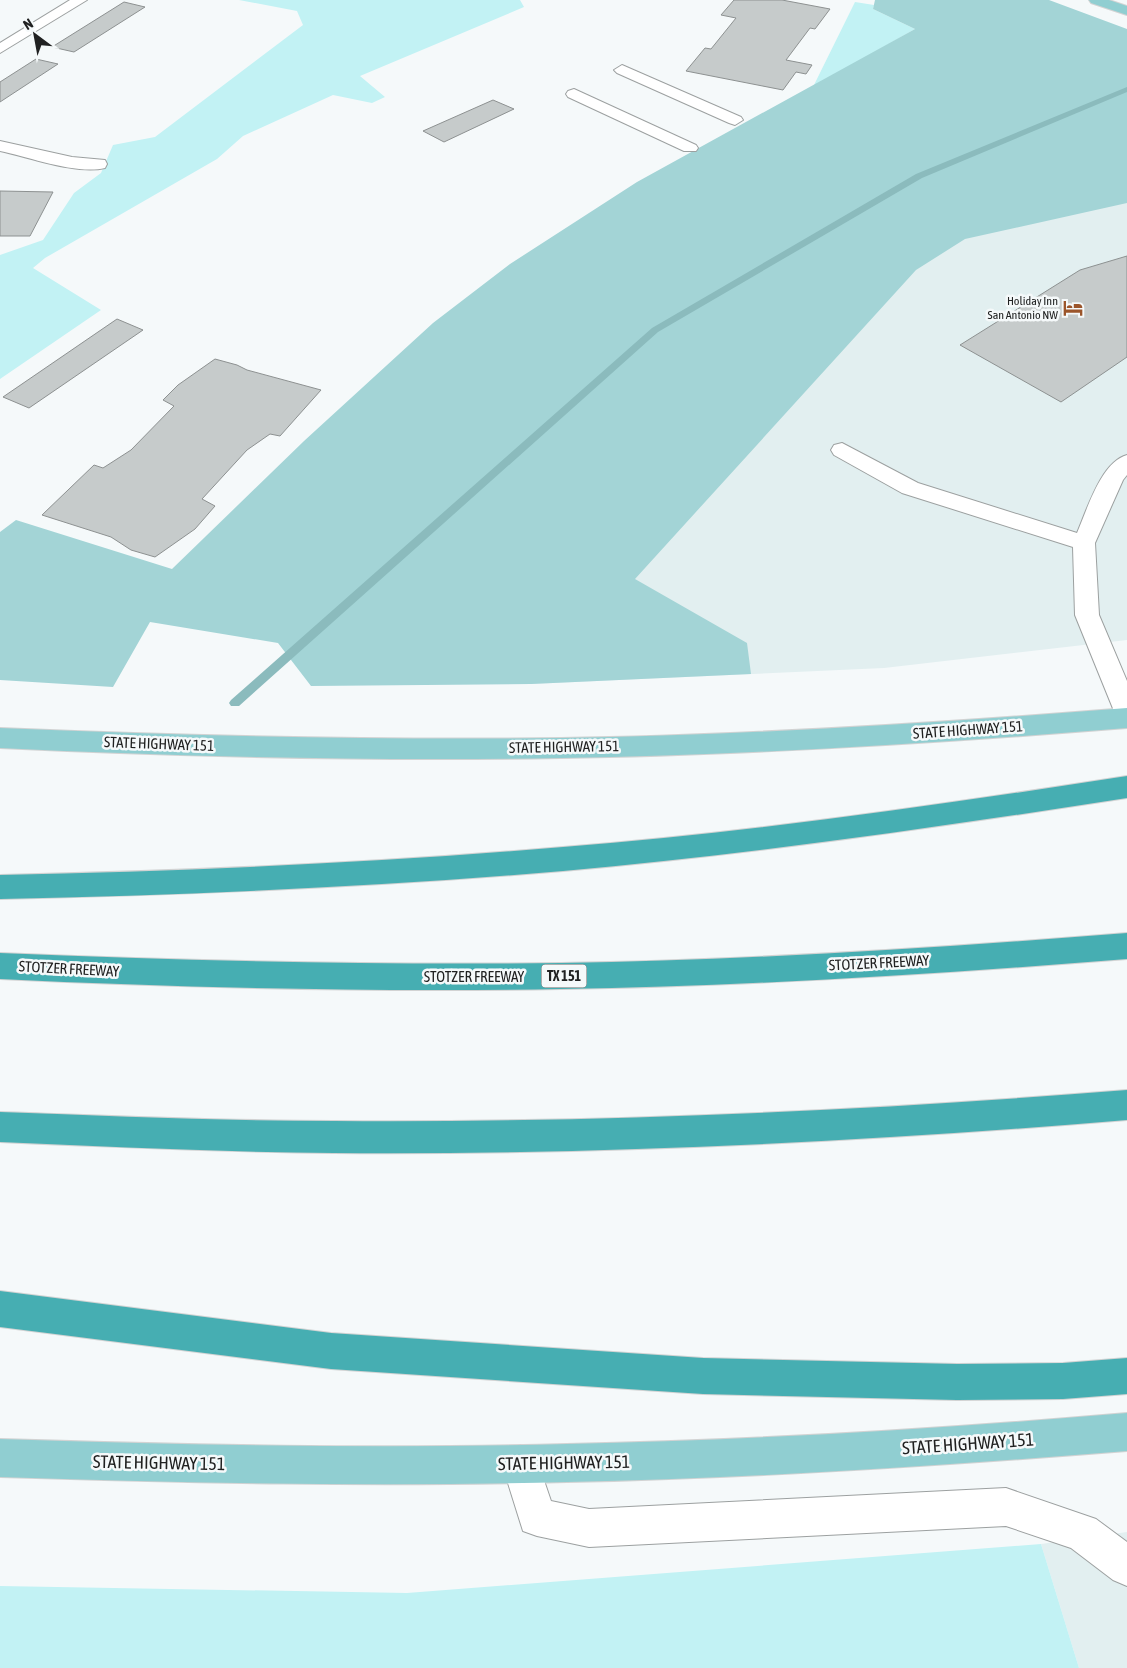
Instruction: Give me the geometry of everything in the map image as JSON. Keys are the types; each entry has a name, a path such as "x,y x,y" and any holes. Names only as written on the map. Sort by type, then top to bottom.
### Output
{"highway":[{"path":"0,887 149,883 410,871 615,855 920,819 1127,787"},
{"name":"STOTZER FREEWAY","path":"0,966 253,975 531,976 794,968 976,958 1127,946"},
{"path":"0,1127 183,1135 584,1134 884,1122 1127,1105"},
{"path":"0,1309 331,1351 674,1374 852,1381 948,1382 1063,1380 1127,1376"}],"main road":[{"path":"1096,0 1127,11"},
{"name":"STATE HIGHWAY 151","path":"0,738 244,747 503,749 744,743 978,730 1127,718"},
{"name":"STATE HIGHWAY 151","path":"0,1458 197,1464 521,1464 862,1451 1127,1432"}],"lane":[{"path":"0,49 80,0"},
{"path":"622,70 735,120"},
{"path":"574,94 690,148"},
{"path":"0,146 72,162 99,164"},
{"path":"842,450 910,488 1084,543"},
{"path":"1127,462 1112,477 1084,543 1087,615 1127,711"},
{"path":"521,1464 537,1517 589,1528 1006,1507 1082,1533 1127,1566"}],"shaded area":[{"path":"239,0 520,0 524,7 360,76 385,97 372,103 333,95 243,136 217,159 45,258 33,268 101,310 0,379 0,255 43,240 74,193 101,173 113,145 155,137 303,25 297,11"},
{"path":"875,0 1049,0 1127,29 1127,203 965,239 916,270 635,579 747,643 751,674 531,684 311,686 278,643 150,622 113,687 0,680 0,532 16,520 172,569 304,441 433,323 510,264 637,182 915,29 873,9"},
{"path":"855,2 874,5 873,9 915,29 813,87"},
{"path":"1127,199 1127,640 884,668 531,684 923,230"},
{"path":"1127,1532 1127,1668 1079,1668 1041,1544"},
{"path":"1041,1544 1079,1668 0,1668 0,1586 407,1593"}],"building":[{"path":"734,0 782,0 830,9 815,29 810,28 786,60 812,65 806,74 796,72 783,90 686,71 705,48 711,49 736,18 721,15"},
{"path":"124,2 145,7 74,52 52,47"},
{"path":"36,59 58,64 0,102 0,82"},
{"path":"493,100 514,109 444,142 423,131"},
{"path":"0,191 53,192 30,236 0,236"},
{"name":"Holiday Inn San Antonio NW","path":"1127,256 1127,357 1061,402 960,345 1080,270"},
{"path":"117,319 143,330 29,408 3,397"},
{"path":"215,359 247,370 321,390 280,436 270,434 247,450 202,499 215,506 195,529 155,557 131,550 111,537 42,515 94,465 103,468 131,450 174,406 163,400 178,385"}],"waterway":[{"path":"235,703 655,330 919,176 1127,89"}],"place":[{"name":"Holiday Inn San Antonio NW","path":"1073,308"}]}
